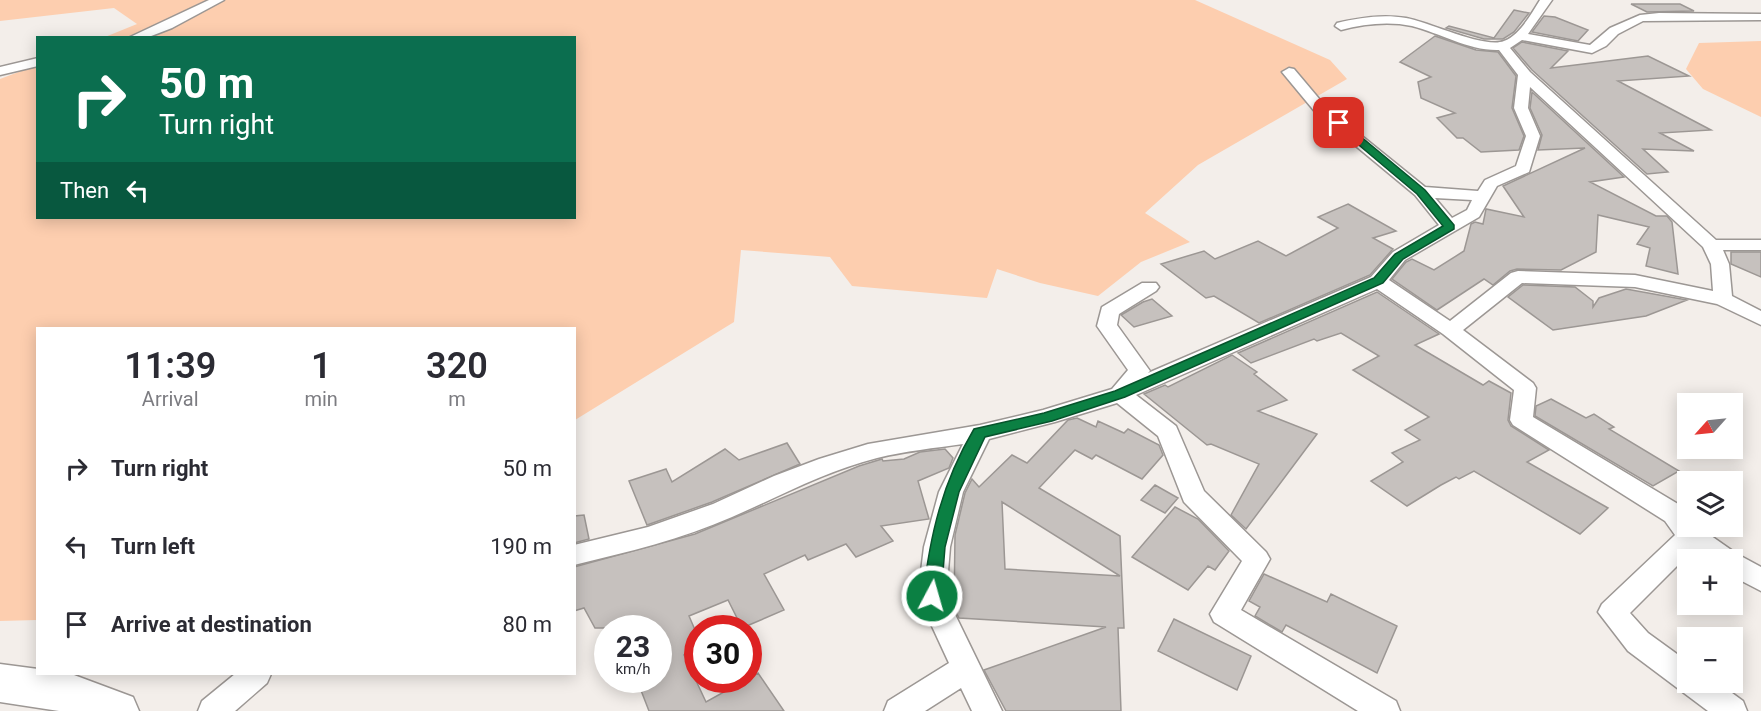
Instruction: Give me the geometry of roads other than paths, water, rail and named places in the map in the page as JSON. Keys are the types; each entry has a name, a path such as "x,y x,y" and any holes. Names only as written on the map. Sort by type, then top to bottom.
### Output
{"street":[{"path":"140,36 218,0"},
{"path":"1341,26 1368,20 1391,19 1414,23 1482,44 1503,46 1519,36 1546,0"},
{"path":"1519,36 1592,49 1602,44 1614,31 1640,18 1659,16 1761,17"},
{"path":"1503,46 1525,75 1711,245 1720,264 1723,299"},
{"path":"0,71 36,62"},
{"path":"1289,72 1321,110 1421,192 1450,227"},
{"path":"576,555 651,536 722,511 783,482 827,465 876,450 980,433 1047,417 1120,394 1378,281 1399,256 1473,213 1491,183 1523,169 1533,136 1521,108 1525,75"},
{"path":"1421,192 1483,196"},
{"path":"1711,245 1761,245"},
{"path":"1450,330 1518,277 1635,281 1723,299 1761,319"},
{"path":"1378,281 1450,330 1525,388 1521,420 1578,453 1674,514 1677,518"},
{"path":"1120,394 1139,371 1107,326 1109,311 1149,287"},
{"path":"1120,394 1168,432 1193,496 1257,558 1224,614 1385,711"},
{"path":"980,433 951,492 937,547 932,596 987,711"},
{"path":"1677,671 1638,642 1612,612 1690,537 1709,549"},
{"path":"1743,569 1761,580"},
{"path":"899,711 966,668"},
{"path":"213,711 255,675"},
{"path":"0,683 74,694 117,711"},
{"path":"1708,693 1732,711"}]}
